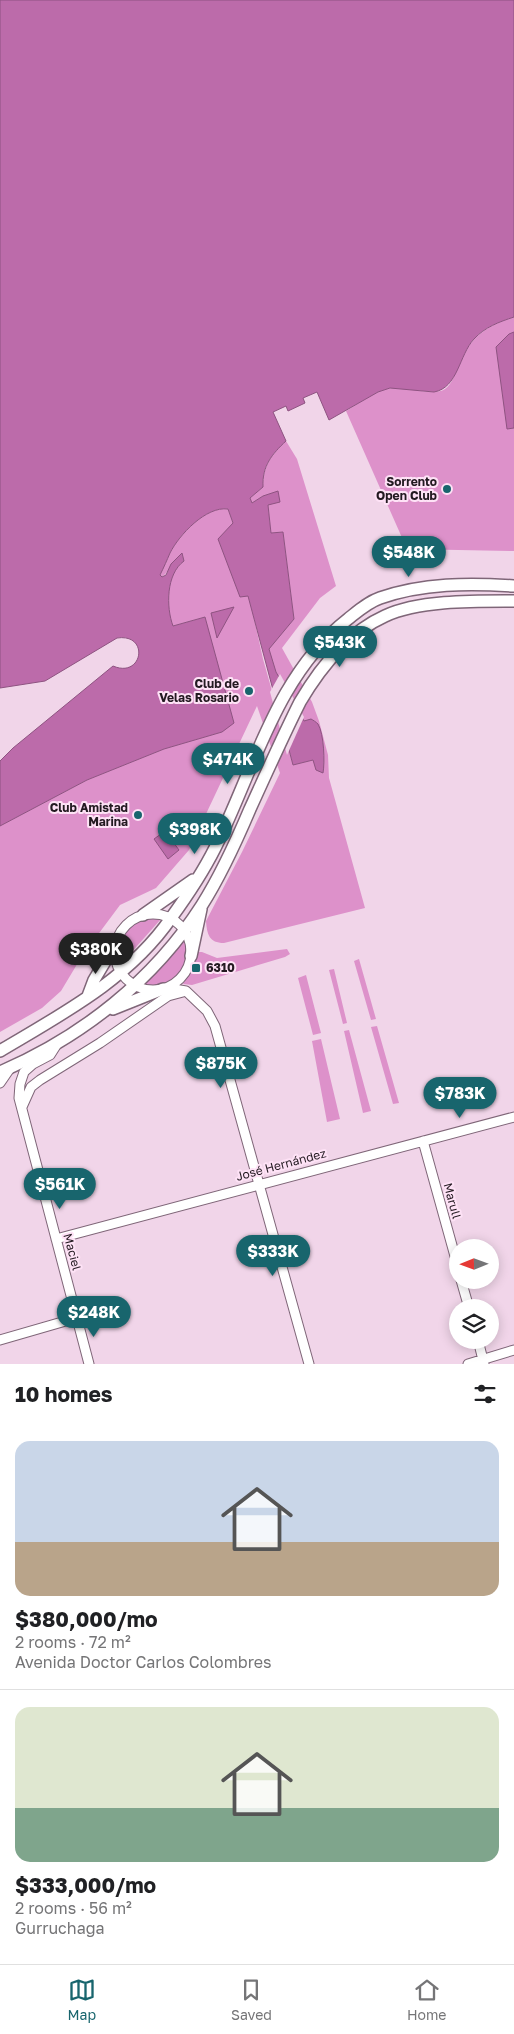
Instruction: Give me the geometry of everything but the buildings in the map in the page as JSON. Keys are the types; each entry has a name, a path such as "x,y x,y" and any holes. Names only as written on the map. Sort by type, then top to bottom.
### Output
{"main road":[{"path":"0,1051 87,998 121,973 148,947 171,918 215,848 266,733 292,682 322,643 342,624 363,607 378,599 394,594 449,585 514,586"},
{"path":"5,1069 73,1035 104,1012 134,986 184,930 202,905 234,844 300,702 327,662 348,640 370,624 402,610 452,603 514,601"},
{"path":"143,915 198,876"},
{"path":"191,956 202,905"},
{"path":"87,998 94,980 116,943"},
{"path":"104,1012 170,989"}],"street":[{"path":"22,1108 31,1087 100,1044 170,989 189,966 191,945 184,930 171,918 152,914 143,915 130,922 124,928 116,943 116,964 121,973 134,986 148,991 170,989 186,991 207,1011 215,1026 309,1364"},
{"name":"Maciel","path":"56,1044 50,1055 33,1064 24,1072 20,1084 19,1098 89,1364"},
{"path":"0,1083 5,1069"},
{"name":"José Hernández","path":"56,1239 514,1117"},
{"name":"Marull","path":"423,1141 450,1239"},
{"path":"0,1340 76,1318"},
{"path":"480,1349 484,1362"},
{"path":"468,1364 484,1362 514,1350"}],"shaded area":[{"path":"0,0 514,0 514,317 488,328 474,339 453,378 442,389 434,392 390,388 378,392 329,420 317,392 303,398 305,403 288,411 286,406 273,412 286,441 276,451 266,467 263,487 250,498 252,503 263,496 278,491 280,502 268,505 271,533 283,532 294,619 269,649 276,672 304,721 311,719 318,724 324,748 323,773 316,770 313,760 293,765 248,596 240,597 218,539 233,523 228,509 220,509 202,517 187,530 174,546 160,575 162,577 166,575 171,564 182,553 184,561 174,574 169,591 169,610 173,626 205,617 234,723 222,732 164,749 87,780 0,826 0,761 13,748 113,666 123,668 131,666 136,662 139,655 135,642 128,638 117,638 45,681 0,688"},
{"name":"Sorrento Open Club","path":"514,317 514,332 509,334 507,429 514,428 514,551 407,549 346,411 385,389 397,388 434,392 445,389 451,382 463,356 474,340 487,329"},
{"path":"514,332 514,428 507,429 496,347 509,334"},
{"path":"286,441 297,459 336,586 320,598 282,648 312,702 319,721 328,755 329,778 365,908 224,943 219,943 210,937 206,921 280,773 257,706 189,850 156,888 120,905 82,956 61,991 42,1008 0,1032 0,826 87,780 164,749 222,732 205,617 173,626 169,610 171,582 178,567 184,561 182,554 162,577 160,574 180,538 194,523 211,512 228,509 233,523 263,659 293,765 313,760 324,766 323,742 318,724 304,721 276,672 268,649 294,619 283,532 271,533 268,505 263,496 252,503 250,498 263,487 263,480 269,461"},
{"path":"234,607 217,638 211,613"},
{"path":"165,831 179,850 168,859 154,839"},
{"path":"151,918 161,919 121,964 117,956 117,948 123,934 136,923"},
{"path":"185,937 186,958 178,975 171,981 162,984 140,985"},
{"path":"287,949 290,954 285,957 192,985 183,984 194,966 196,952 202,952 217,958"},
{"path":"359,959 376,1019 371,1020 354,961"},
{"path":"334,969 347,1023 343,1024 329,970"},
{"path":"306,975 321,1033 313,1035 298,978"},
{"path":"377,1026 399,1103 393,1104 371,1027"},
{"path":"349,1030 371,1111 363,1113 344,1031"},
{"path":"321,1039 340,1119 327,1122 312,1041"}],"pier":[{"path":"280,674 304,717 287,755 270,692"}],"place":[{"name":"Sorrento Open Club","path":"447,489"},
{"name":"Club de Velas Rosario","path":"249,691"},
{"name":"Club Amistad Marina","path":"138,815"},
{"name":"6310","path":"196,968"}]}
